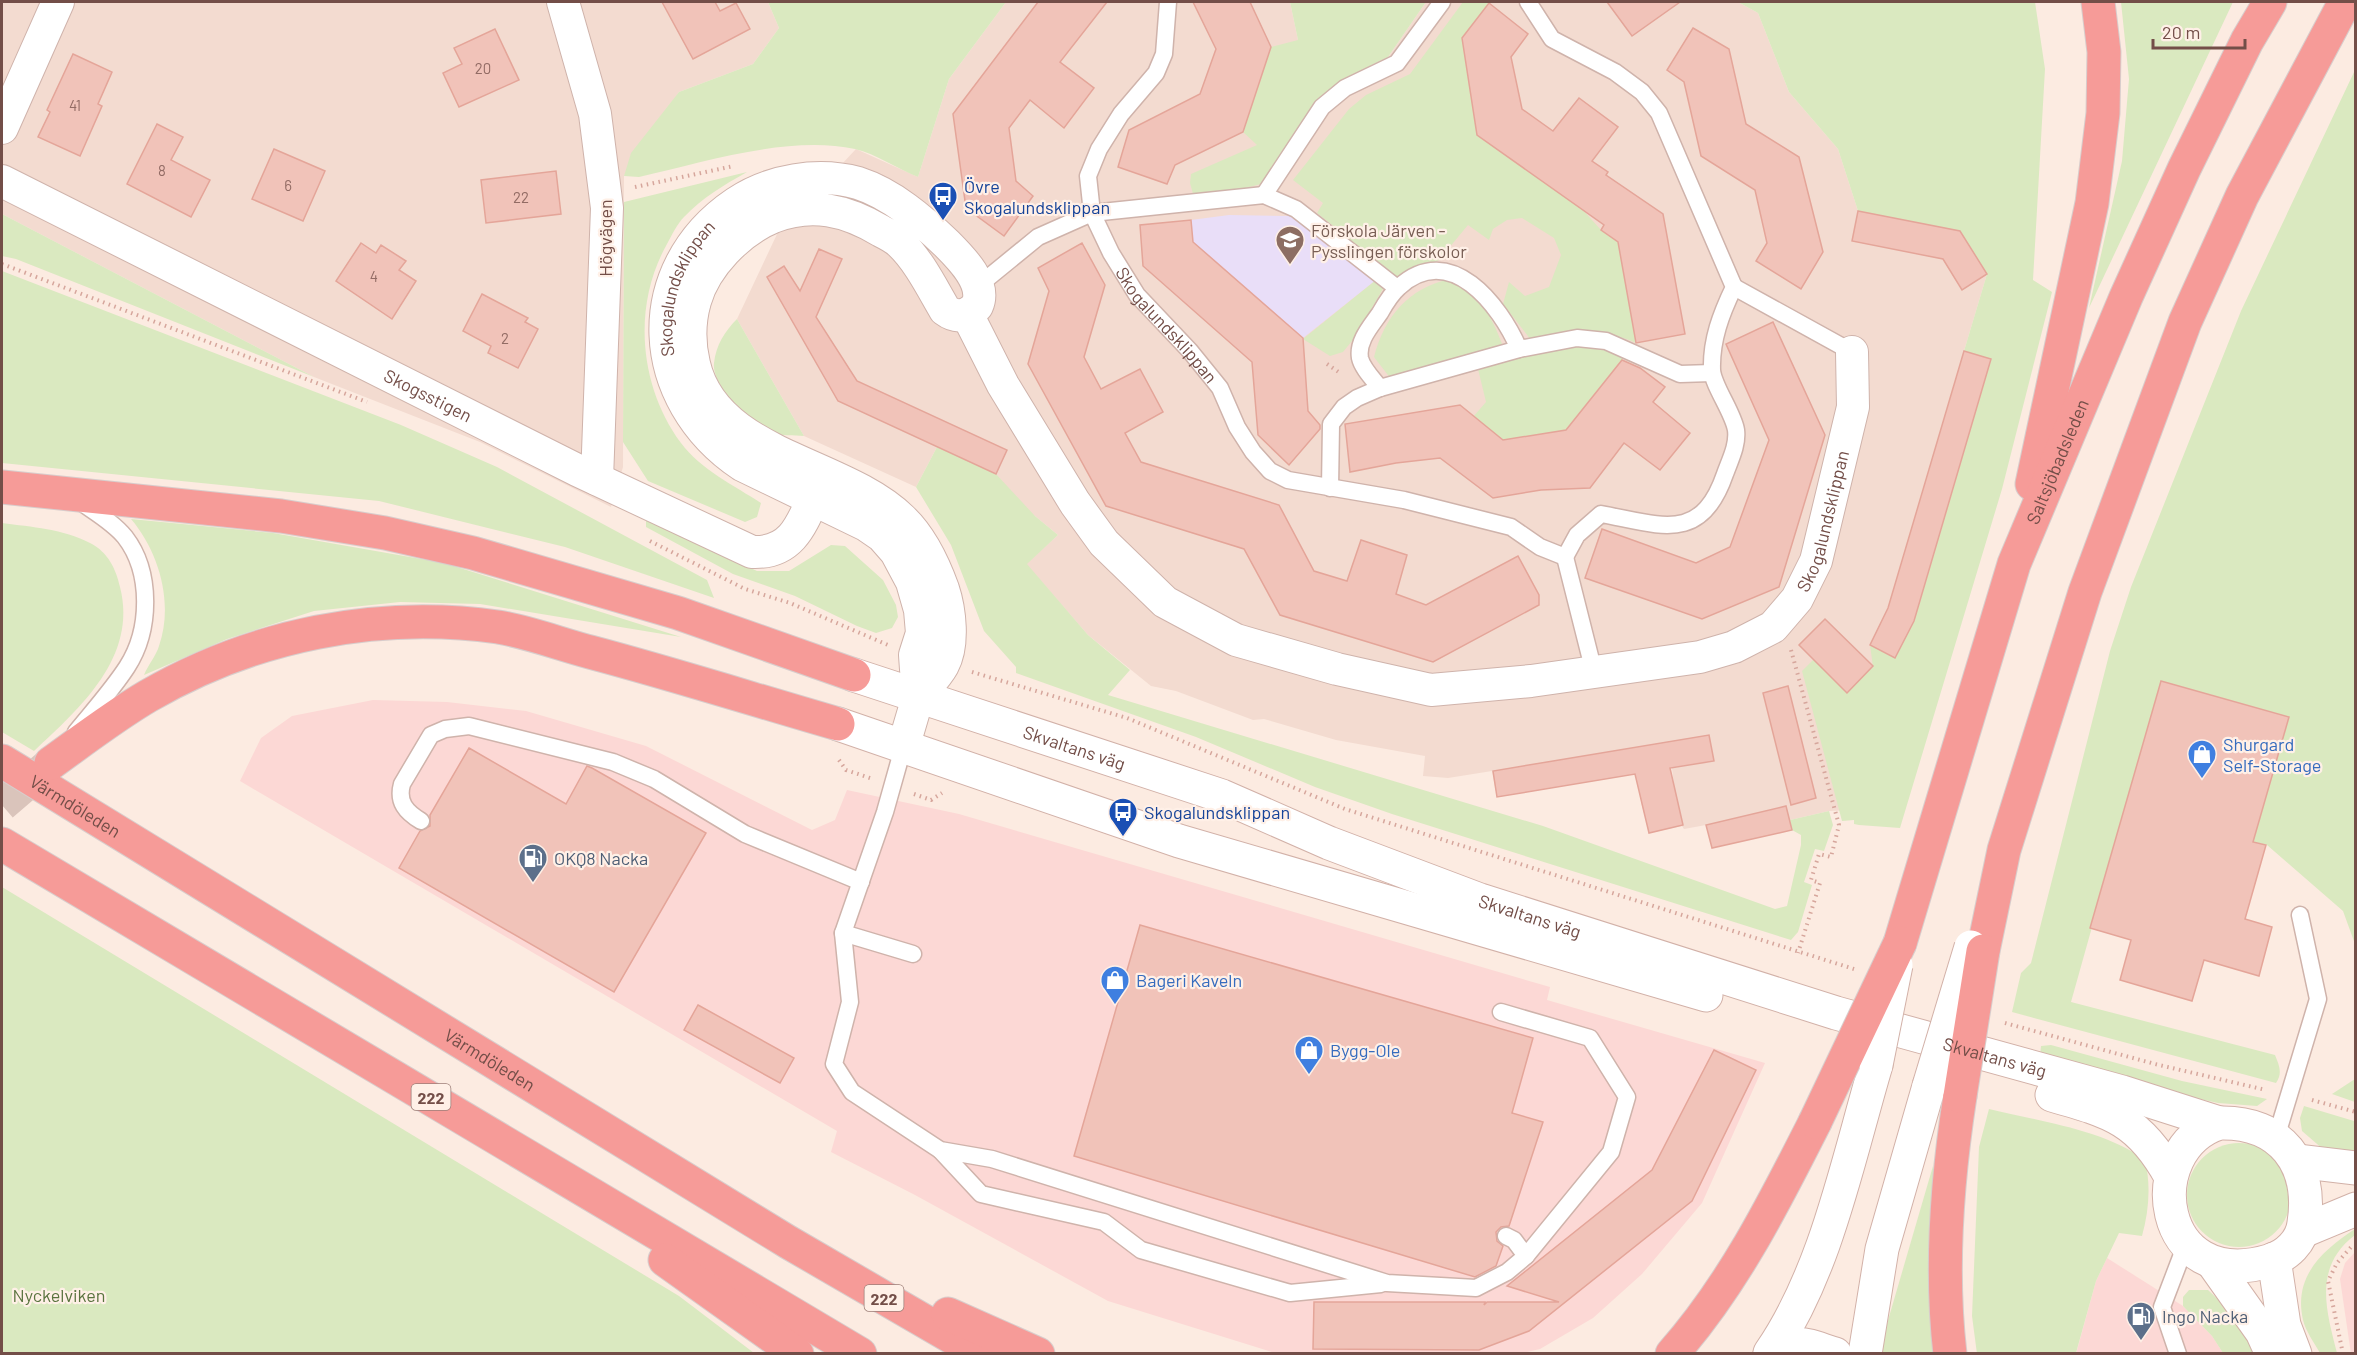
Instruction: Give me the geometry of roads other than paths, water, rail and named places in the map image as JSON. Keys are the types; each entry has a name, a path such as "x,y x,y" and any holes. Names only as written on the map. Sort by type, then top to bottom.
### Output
{"highway":[{"path":"2014,564 2092,203 2103,113 2104,52 2098,2"},
{"name":"Saltsjöbadsleden","path":"1672,1353 1701,1321 1766,1218 1815,1122 1900,943 2014,564 2155,233 2247,41 2270,2"},
{"path":"1950,1353 1947,1325 1947,1234 1953,1144 1977,949 2004,850 2085,592 2185,322 2242,196 2344,5"},
{"path":"2,487 281,516 385,533 473,553 678,613 854,675"},
{"path":"51,763 149,695 240,652 299,635 394,622 457,623 500,628 649,668 838,724"},
{"name":"Värmdöleden","path":"2,761 788,1242 981,1353"},
{"name":"222","path":"2,844 860,1353"},
{"path":"458,1113 797,1353"},
{"path":"788,1242 1038,1353"}],"main road":[{"name":"Skvaltans väg","path":"854,675 1222,796 1329,843 1480,900 1836,1013 2122,1092 2218,1124 2252,1128 2286,1149 2355,1168"},
{"name":"Skvaltans väg","path":"838,724 1179,841 2087,1105 2123,1119 2139,1132 2158,1152 2171,1177"},
{"path":"1770,1353 1782,1336 1824,1243 1876,1065 1900,943"},
{"path":"1865,1353 1882,1249 1929,1086 1977,949"},
{"path":"2218,1124 2198,1132 2182,1154 2171,1177 2168,1196 2170,1209 2186,1244 2213,1263 2262,1332 2272,1353"},
{"path":"2213,1263 2248,1267 2274,1259 2288,1252 2303,1231 2306,1191 2286,1149"},
{"path":"2303,1231 2355,1209"},
{"path":"2274,1259 2284,1325 2295,1353"},
{"path":"1770,1353 1788,1344 1805,1344 1835,1353"}],"street":[{"path":"2,128 58,2"},
{"name":"Högvägen","path":"563,2 595,114 607,208 597,479"},
{"name":"Skogalundsklippan","path":"903,748 929,659 949,626 947,601 936,570 921,543 902,519 877,500 742,465 726,454 710,440 681,397 667,348 665,306 685,252 696,237 723,212 759,190 806,179 858,183 886,196 934,232 963,260 972,300 1003,385 1081,511 1104,543 1165,602 1178,611 1236,639 1337,669 1431,690 1532,681 1700,657 1734,647 1773,627 1797,599 1816,561 1853,407 1852,352"},
{"name":"Skogsstigen","path":"2,181 597,479 752,552 767,552 789,543 819,486"},
{"name":"Skogalundsklippan","path":"819,486 728,420 712,403 696,374 690,329 693,308 698,290 725,253 763,222 784,213 815,209 845,212 900,242 920,268 945,310 957,316 972,300"}],"lane":[{"name":"Skogalundsklippan","path":"1168,2 1164,54 1160,64 1104,140 1088,176 1092,213 1111,253 1137,295 1190,351 1220,388 1237,427 1253,452 1270,471 1288,480 1404,500 1511,527 1540,547 1565,557"},
{"path":"1264,195 1323,107 1345,88 1397,63 1442,2"},
{"path":"1528,2 1552,39 1615,72 1642,92 1659,113 1734,287 1722,311 1714,337 1712,373 1736,426 1737,439 1720,489 1711,505 1701,516 1687,524 1601,514 1577,535 1565,557 1594,672"},
{"path":"972,300 1038,237 1092,213 1264,195 1296,209 1397,288"},
{"path":"1380,388 1360,362 1359,350 1368,330 1397,288 1412,277 1429,272 1443,271 1457,275 1472,284 1489,300 1510,329 1519,349"},
{"name":"Skogalundsklippan","path":"1734,287 1852,352"},
{"path":"1330,488 1331,424 1344,407 1357,398 1380,388 1519,349 1577,338 1605,341 1680,374 1712,373"},
{"path":"51,763 128,666 145,612 144,580 137,554 123,535 70,495"},
{"path":"421,821 405,809 400,792 402,784 431,735 445,729 469,726 613,762 654,779 746,834 861,882"},
{"path":"903,748 843,933 850,1002 834,1064 852,1092 940,1150 981,1194 1104,1222 1142,1250 1290,1293 1387,1283 1476,1287 1507,1272 1526,1256 1611,1152 1627,1097 1590,1038 1501,1012"},
{"path":"2286,1149 2291,1095 2318,999 2300,915"},
{"path":"843,933 913,954"},
{"path":"940,1150 992,1159 1387,1283"},
{"path":"1506,1236 1514,1239 1526,1256"},
{"path":"2178,1353 2162,1307 2186,1244"}],"tunnel":[{"path":"2,805 51,763"}],"place":[{"name":"Övre Skogalundsklippan","path":"943,222"},
{"name":"Förskola Järven - Pysslingen förskolor","path":"1290,266"},
{"name":"Shurgard Self-Storage","path":"2202,780"},
{"name":"Skogalundsklippan","path":"1123,838"},
{"name":"OKQ8 Nacka","path":"533,884"},
{"name":"Bageri Kaveln","path":"1115,1006"},
{"name":"Bygg-Ole","path":"1309,1076"},
{"name":"Ingo Nacka","path":"2141,1342"}],"park label":[{"name":"Nyckelviken","path":"59,1295"}]}
